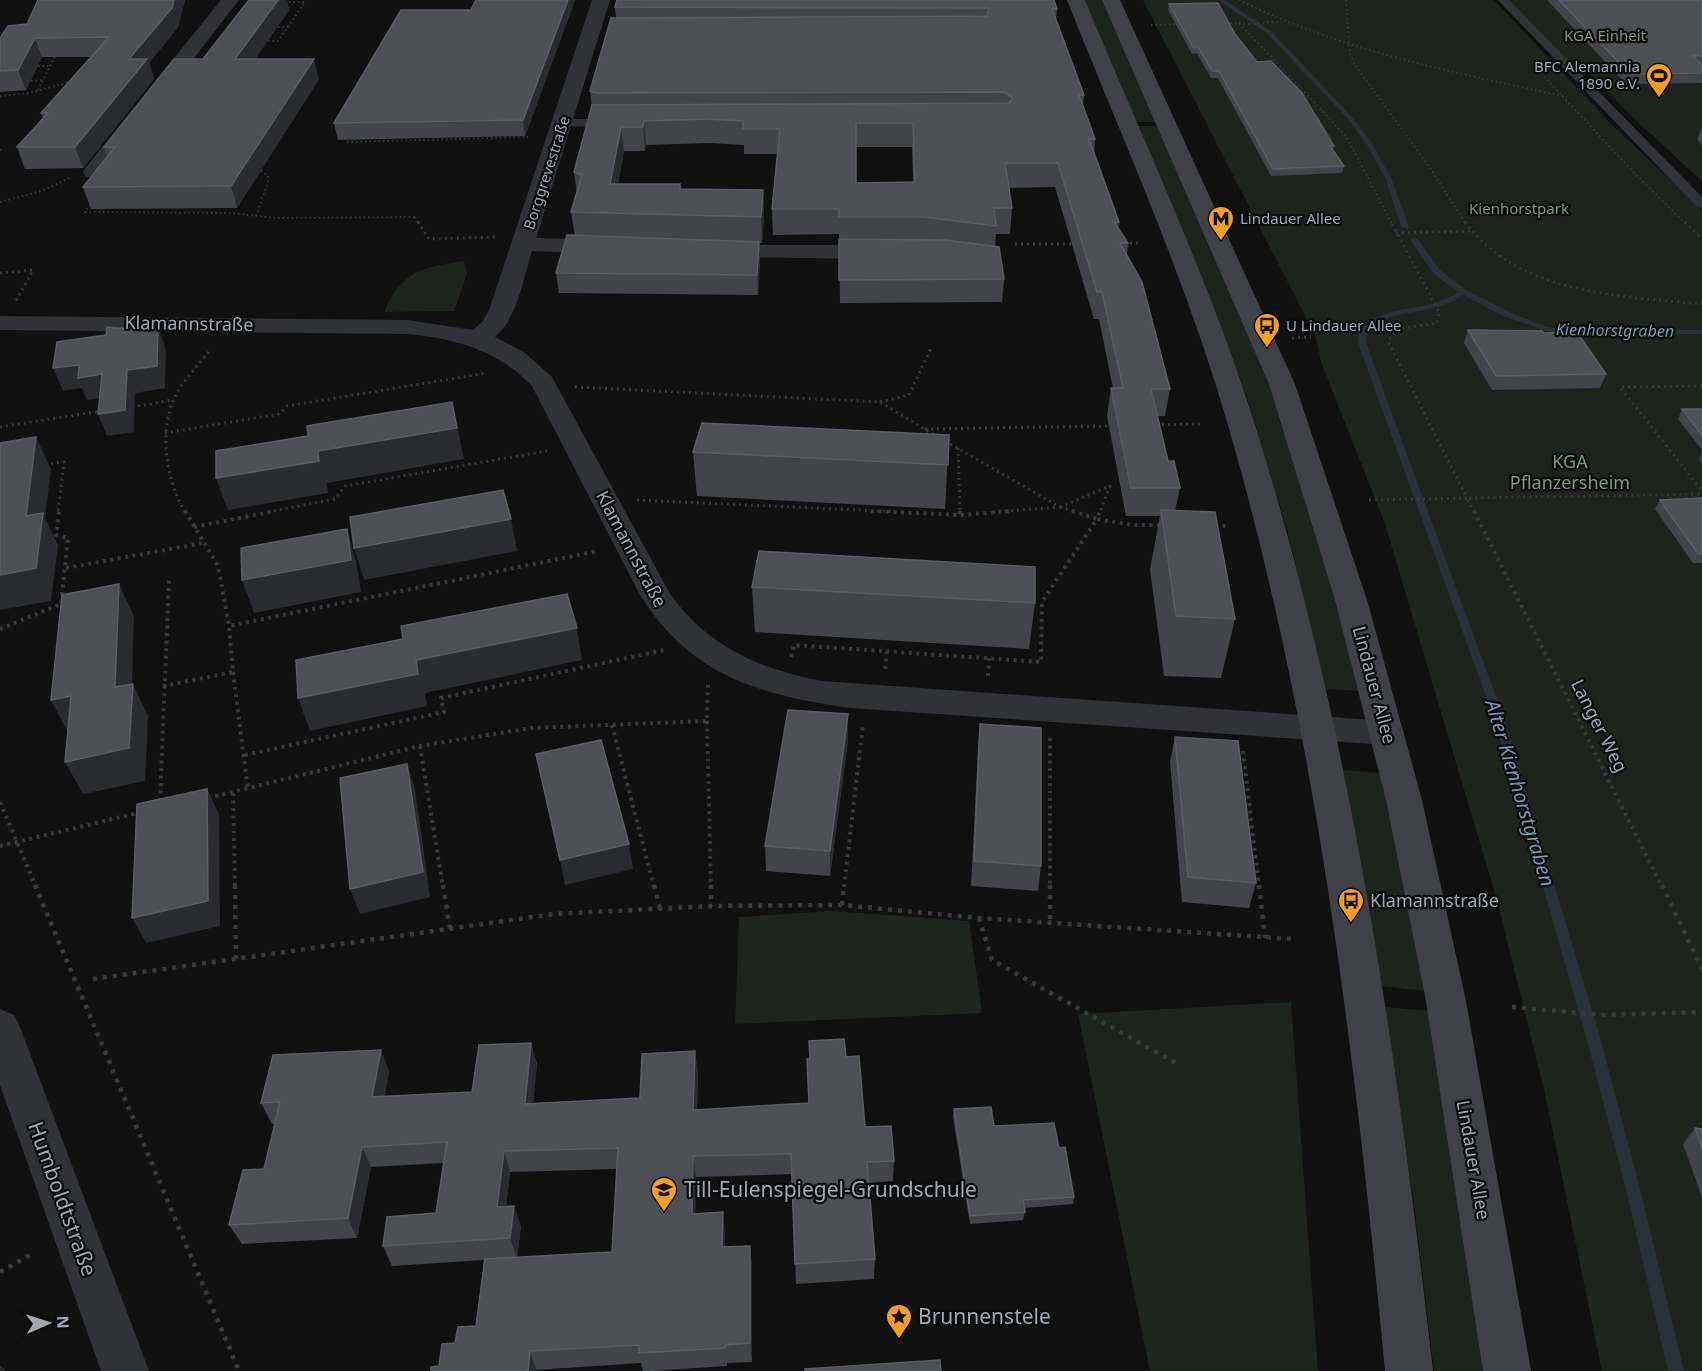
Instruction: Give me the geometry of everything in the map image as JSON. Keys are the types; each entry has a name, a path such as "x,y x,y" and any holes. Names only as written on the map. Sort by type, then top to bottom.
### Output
{"main road":[{"path":"1076,0 1210,330 1243,428 1289,598 1317,728 1363,994 1409,1371"},
{"name":"Lindauer Allee","path":"1111,0 1241,287 1292,411 1352,600 1388,733 1446,1001 1507,1371"}],"street":[{"path":"94,172 230,0"},
{"name":"Borggrevestraße","path":"478,339 494,325 501,310 562,123 596,35 601,0"},
{"path":"524,244 629,248"},
{"path":"693,252 909,252"},
{"name":"Klamannstraße","path":"7,314 408,327 445,331 478,339 521,360 537,377 663,610 689,638 731,666 776,683 850,696 1388,733"},
{"name":"Humboldtstraße","path":"1,1031 125,1371"}],"lane":[{"path":"1503,0 1702,204"},
{"path":"562,123 623,123"}],"path":[{"path":"1239,0 1283,22 1397,60 1561,98 1702,239"},
{"path":"1346,0 1349,44 1355,65 1368,86 1429,166 1472,231 1498,255 1549,279 1628,296 1702,304"},
{"path":"268,41 278,41 305,2 283,2"},
{"path":"287,13 298,13"},
{"path":"1217,24 1283,22"},
{"path":"1239,23 1346,136 1396,233 1472,231"},
{"path":"1150,25 1184,24"},
{"path":"278,27 288,27"},
{"path":"38,91 57,52 51,52"},
{"path":"38,66 51,66"},
{"path":"31,81 43,80"},
{"path":"0,96 38,91 72,82"},
{"path":"347,142 534,137"},
{"path":"253,167 268,176 269,184 268,193 255,216"},
{"path":"0,202 41,192 70,178"},
{"path":"96,197 85,212 207,213 255,216 416,216 429,239 498,237"},
{"path":"161,212 164,208"},
{"path":"207,213 210,208"},
{"path":"115,213 119,209"},
{"name":"Langer Weg","path":"1396,233 1439,312 1437,323 1397,329 1388,341 1605,768 1702,969"},
{"path":"1116,243 1138,243"},
{"path":"1015,244 1082,244"},
{"path":"0,273 33,270 7,314"},
{"path":"217,342 173,400 165,433 172,482 194,527 218,566 229,626 248,790"},
{"path":"575,387 880,402 909,395 932,346"},
{"path":"165,433 279,414 287,406 496,372"},
{"path":"1702,386 1620,387 1702,493"},
{"path":"127,407 173,400"},
{"path":"880,402 922,430 958,448 1060,507 1097,519 1132,525 1167,525"},
{"path":"0,427 104,411"},
{"path":"1154,425 1200,424"},
{"path":"922,430 1119,426"},
{"path":"958,448 960,515"},
{"path":"194,527 335,499 345,486 555,449"},
{"path":"0,629 61,604 69,538 56,535 64,462 43,465"},
{"path":"633,500 960,515 1060,507 1110,486 1097,519 1042,602 1041,662 794,645 789,669"},
{"path":"1370,500 1702,493"},
{"path":"1686,495 1692,501"},
{"path":"1214,526 1226,526"},
{"path":"66,568 204,543"},
{"path":"229,626 607,550"},
{"path":"160,808 163,686 169,580"},
{"path":"245,755 444,712 441,698 670,648"},
{"path":"988,687 989,658"},
{"path":"163,686 233,672"},
{"path":"708,676 711,906"},
{"path":"842,905 864,715"},
{"path":"202,799 248,790 420,746 531,728 707,721"},
{"path":"612,724 660,909"},
{"path":"1050,728 1050,922"},
{"path":"1242,742 1265,938"},
{"path":"420,746 450,929"},
{"path":"234,793 236,959"},
{"path":"0,802 239,1371"},
{"path":"0,846 148,811"},
{"path":"93,979 554,914 711,906 842,905 979,918 1293,939"},
{"path":"979,918 992,960 1179,1065"},
{"path":"1512,1007 1603,1015 1702,1012"},
{"path":"0,1272 32,1254"}],"green space":[{"path":"1085,0 1103,0 1157,122 1136,122"},
{"path":"1143,0 1494,0 1614,127 1702,209 1702,1371 1602,1371 1544,1089 1497,900 1385,524 1321,362 1316,337"},
{"name":"KGA Einheit","path":"1509,0 1702,0 1702,181 1588,72 1574,72"},
{"path":"1138,126 1159,126 1269,383 1300,477 1361,691 1326,689 1287,529 1247,397"},
{"path":"464,261 467,274 454,311 384,312 398,288 415,273 436,266"},
{"path":"1343,770 1381,773 1425,991 1381,986"},
{"path":"831,911 969,921 982,1013 735,1024 739,917"},
{"path":"1291,1002 1318,1371 1150,1371 1078,1014"},
{"path":"1384,1007 1429,1011 1486,1371 1434,1371 1414,1204"}],"building":[{"path":"38,0 174,0 172,8 129,59 147,59 75,147 17,147 48,113 41,113 109,37 35,38 18,70 0,71 0,38 8,26 27,24"},
{"path":"249,0 278,0 235,59 314,59 231,186 83,187 115,147 104,147 174,59 203,59"},
{"path":"476,0 568,0 523,120 334,123 401,10 471,10"},
{"path":"617,0 1054,0 1057,9 1052,9 1084,95 1079,95 1095,139 1089,139 1119,222 1114,222 1128,243 1120,243 1142,282 1170,389 1151,389 1168,461 1174,461 1180,488 1131,488 1111,388 1123,388 1102,292 1097,292 1058,163 1005,163 1012,208 994,208 996,226 923,217 839,217 839,209 772,209 780,129 743,129 743,121 708,119 644,121 643,127 621,127 610,184 680,184 680,189 763,190 761,217 571,212 582,175 574,172 592,105 1009,103 1013,98 1005,92 596,93 590,91 611,18 987,16 989,8 615,7","holes":["856,123 913,123 915,182 856,183"]},
{"name":"KGA Einheit","path":"1559,0 1702,0 1702,56 1693,56 1702,65 1702,73 1630,74"},
{"path":"1218,3 1235,34 1257,62 1271,61 1302,93 1334,146 1330,146 1344,166 1273,169 1219,71 1212,71 1198,47 1193,47 1169,4"},
{"path":"567,235 759,242 757,275 556,273"},
{"path":"839,239 945,240 999,247 1004,279 839,280"},
{"path":"107,327 129,329 129,331 158,327 157,366 127,370 125,410 98,414 102,374 78,378 79,365 53,368 57,342 106,335"},
{"path":"1468,330 1577,332 1606,374 1496,376"},
{"path":"452,402 457,428 318,451 319,461 216,478 216,451 308,436 307,426"},
{"path":"1682,409 1702,409 1702,435"},
{"path":"702,423 949,435 948,465 693,452"},
{"path":"36,437 26,516 43,513 36,568 0,575 0,443"},
{"path":"503,490 511,519 354,548 350,517"},
{"path":"1702,498 1702,554 1698,554 1660,500"},
{"path":"1161,510 1215,512 1235,619 1176,616"},
{"path":"347,529 351,560 242,580 241,548"},
{"path":"759,551 1035,567 1035,603 752,587"},
{"path":"119,584 115,687 133,684 129,748 65,762 71,696 51,700 62,595"},
{"path":"567,594 577,628 416,660 418,674 298,698 296,660 403,639 401,626"},
{"path":"788,710 848,714 830,851 765,846"},
{"path":"980,724 1041,728 1041,866 974,861"},
{"path":"1175,737 1238,741 1256,883 1188,877"},
{"path":"601,740 629,844 560,860 536,754"},
{"path":"407,764 423,872 350,889 340,778"},
{"path":"207,789 208,901 132,918 137,804"},
{"path":"844,1039 846,1057 859,1056 865,1127 891,1126 894,1161 867,1162 875,1259 795,1264 791,1154 693,1156 692,1214 723,1212 722,1247 750,1246 750,1343 725,1345 725,1348 639,1353 639,1345 530,1351 528,1371 431,1371 431,1367 439,1366 442,1344 455,1343 458,1327 476,1326 485,1259 612,1252 618,1148 504,1151 497,1207 514,1206 510,1238 383,1246 387,1217 436,1213 447,1142 362,1147 348,1218 229,1225 243,1170 264,1169 280,1102 261,1103 273,1055 381,1050 372,1097 472,1092 479,1045 531,1043 525,1104 640,1098 642,1054 695,1051 693,1110 809,1103 807,1059 810,1059 809,1041"},
{"path":"991,1107 994,1126 1054,1123 1059,1148 1065,1147 1074,1197 1023,1200 1025,1212 970,1216 954,1109"},
{"path":"1695,1128 1702,1129 1702,1148"},
{"path":"940,1360 941,1371 805,1371 805,1369"}],"waterway":[{"name":"Kienhorstgraben","path":"1221,0 1269,32 1350,118 1369,143 1389,180 1405,227"},
{"name":"Kienhorstgraben","path":"1414,240 1437,272 1463,292"},
{"name":"Kienhorstgraben","path":"1463,292 1506,314 1546,329 1570,332 1702,332"},
{"name":"Alter Kienhorstgraben","path":"1463,292 1439,305 1381,318 1370,324 1363,332 1362,343 1500,721 1593,1037 1633,1189 1676,1371"}],"place":[{"name":"BFC Alemannia 1890 e.V.","path":"1659,99"},
{"name":"Lindauer Allee","path":"1221,242"},
{"name":"U Lindauer Allee","path":"1267,349"},
{"name":"Klamannstraße","path":"1351,924"},
{"name":"Till-Eulenspiegel-Grundschule","path":"664,1213"},
{"name":"Brunnenstele","path":"899,1340"}],"park label":[{"name":"Kienhorstpark","path":"1519,209"},
{"name":"KGA Pflanzersheim","path":"1570,472"}]}
